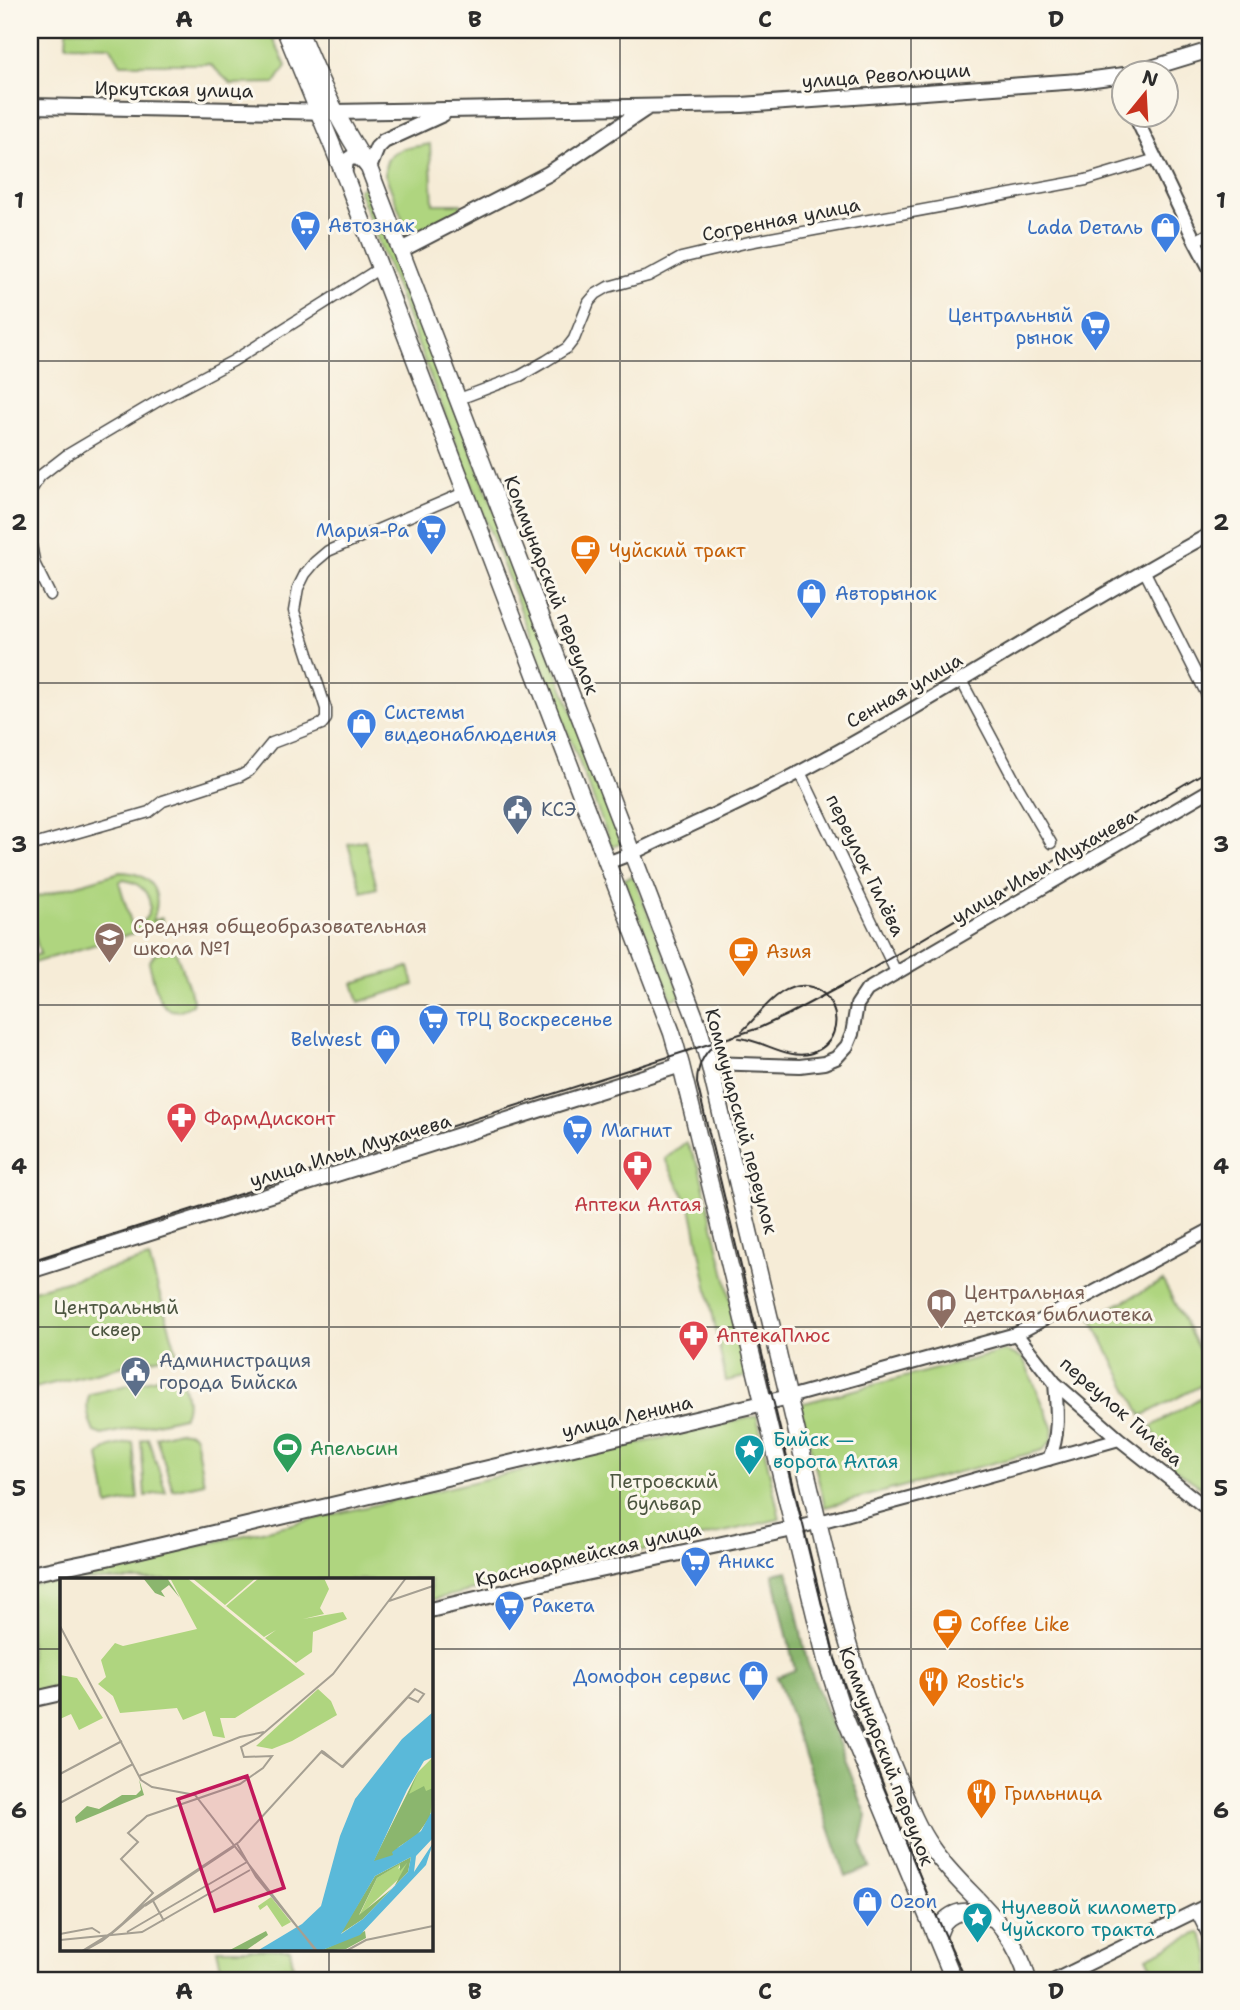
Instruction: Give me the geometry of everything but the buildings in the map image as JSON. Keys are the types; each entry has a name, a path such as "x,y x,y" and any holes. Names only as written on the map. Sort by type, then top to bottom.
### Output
{"main road":[{"path":"285,30 326,111"},
{"path":"299,30 323,89 326,111"},
{"name":"улица Революции","path":"1176,60 1210,50"},
{"name":"улица Революции","path":"326,111 742,105 1110,76"},
{"name":"Иркутская улица","path":"30,106 326,111"},
{"path":"401,250 548,174 650,106"},
{"path":"344,175 346,161 352,157 359,158 369,167 373,154 384,141 451,110"},
{"name":"Коммунарский переулок","path":"326,111 369,167 698,1025 842,1622 859,1682 919,1827 942,1862 1006,1931 1017,1951 1027,1980"},
{"name":"Коммунарский переулок","path":"326,111 344,175 667,1021 681,1065 816,1626 835,1691 952,1978"},
{"name":"улица Ильи Мухачева","path":"30,1271 681,1065"},
{"name":"улица Ленина","path":"30,1574 789,1397"},
{"name":"Красноармейская улица","path":"432,1610 581,1574 793,1529"},
{"path":"30,1700 60,1693"},
{"path":"937,1938 944,1922 964,1911 997,1919"}],"street":[{"path":"1142,130 1210,269"},
{"name":"Согренная улица","path":"459,399 520,376 547,361 567,348 574,339 589,302 597,294 608,287 648,276 681,258 749,242 1086,180 1156,159"},
{"path":"1195,241 1210,233"},
{"path":"30,492 40,476 67,455 233,360 380,268"},
{"path":"30,846 149,811 163,801 240,776 249,771 272,743 321,724 326,719 326,709 294,611 298,588 305,574 328,551 466,492"},
{"name":"Сенная улица","path":"607,863 800,772 1210,534"},
{"path":"30,540 35,565 50,595"},
{"path":"1144,570 1210,701"},
{"path":"961,680 1051,843"},
{"name":"переулок Гилёва","path":"800,772 897,974"},
{"name":"улица Ильи Мухачева","path":"709,1063 800,1066 824,1063 836,1058 847,1046 858,1005 867,990 1210,790"},
{"name":"улица Ленина","path":"789,1397 1016,1334 1210,1230"},
{"name":"переулок Гилёва","path":"1016,1334 1055,1383 1119,1439 1210,1511"},
{"path":"1049,1459 1057,1432 1055,1383"},
{"name":"Красноармейская улица","path":"793,1529 1119,1439"},
{"path":"1055,1980 1210,1904"},
{"path":"1196,1912 1210,1940"}],"green space":[{"path":"67,30 269,30 286,66 275,83 231,84 210,64 121,64 110,46 66,45"},
{"path":"430,144 433,204 461,204 460,212 411,241 385,174 386,165 389,158 399,150"},
{"path":"368,185 623,843 612,847 358,189"},
{"path":"365,840 377,888 362,892 348,844"},
{"path":"120,872 131,873 147,880 152,886 157,902 152,921 162,918 164,924 30,964 30,957 40,954 30,919 30,899","holes":["123,880 142,888 150,903 146,917 132,926 119,882"]},
{"path":"633,876 681,996 672,1000 624,879"},
{"path":"172,949 176,952 193,999 192,1005 181,1010 165,1007 160,1000 149,963 155,953"},
{"path":"409,967 414,985 359,1002 353,983"},
{"path":"686,1142 699,1167 749,1376 726,1381 692,1211 665,1159"},
{"name":"Центральный сквер","path":"149,1258 177,1353 30,1389 30,1291"},
{"path":"1163,1281 1210,1371 1210,1381 1142,1416 1091,1318"},
{"path":"1005,1351 1023,1358 1053,1427 1052,1440 1043,1450 825,1507 800,1404"},
{"path":"169,1375 179,1377 184,1386 187,1403 183,1417 102,1435 94,1432 87,1408 90,1394"},
{"path":"1210,1392 1210,1493 1173,1468 1151,1427"},
{"name":"Петровский бульвар","path":"757,1416 780,1519 432,1600 432,1578 60,1578"},
{"path":"178,1431 192,1433 195,1437 204,1483 173,1490 156,1437"},
{"path":"148,1438 166,1492 145,1496 141,1440"},
{"path":"133,1442 138,1499 108,1506 99,1456 109,1448"},
{"path":"788,1571 807,1661 867,1816 861,1844 870,1867 846,1877 777,1677 795,1670 773,1574"},
{"name":"Петровский бульвар","path":"60,1578 60,1686 30,1693 30,1585"},
{"path":"1200,1932 1210,1954 1210,1980 1158,1980 1147,1957"},
{"path":"217,1951 290,1951 296,1980 224,1980"}],"tram line":[{"path":"30,1261 759,1028 858,977 1210,769"},
{"path":"739,1038 803,1055 826,1045 833,1033 835,1019 832,1006 824,995 813,987 798,986 775,997 742,1031"},
{"path":"715,1044 701,1062 697,1083 835,1658 931,1904 966,1980"}],"place":[{"name":"Автознак","path":"305,252"},
{"name":"Lada Dеталь","path":"1166,254"},
{"name":"Центральный рынок","path":"1096,353"},
{"name":"Мария-Ра","path":"432,557"},
{"name":"Чуйский тракт","path":"586,577"},
{"name":"Авторынок","path":"812,620"},
{"name":"Системы видеонаблюдения","path":"361,750"},
{"name":"КСЭ","path":"518,836"},
{"name":"Средняя общеобразовательная школа №1","path":"110,964"},
{"name":"Азия","path":"743,978"},
{"name":"ТРЦ Воскресенье","path":"433,1046"},
{"name":"Belwest","path":"385,1066"},
{"name":"ФармДисконт","path":"181,1145"},
{"name":"Магнит","path":"578,1157"},
{"name":"Аптеки Алтая","path":"638,1192"},
{"name":"Центральная детская библиотека","path":"941,1330"},
{"name":"АптекаПлюс","path":"693,1362"},
{"name":"Администрация города Бийска","path":"136,1398"},
{"name":"Апельсин","path":"287,1475"},
{"name":"Бийск — ворота Алтая","path":"750,1477"},
{"name":"Аникс","path":"695,1588"},
{"name":"Ракета","path":"509,1632"},
{"name":"Coffee Like","path":"947,1651"},
{"name":"Домофон сервис","path":"754,1703"},
{"name":"Rostic's","path":"934,1708"},
{"name":"Грильница","path":"981,1820"},
{"name":"Ozon","path":"867,1928"},
{"name":"Нулевой километр Чуйского тракта","path":"978,1945"}]}
